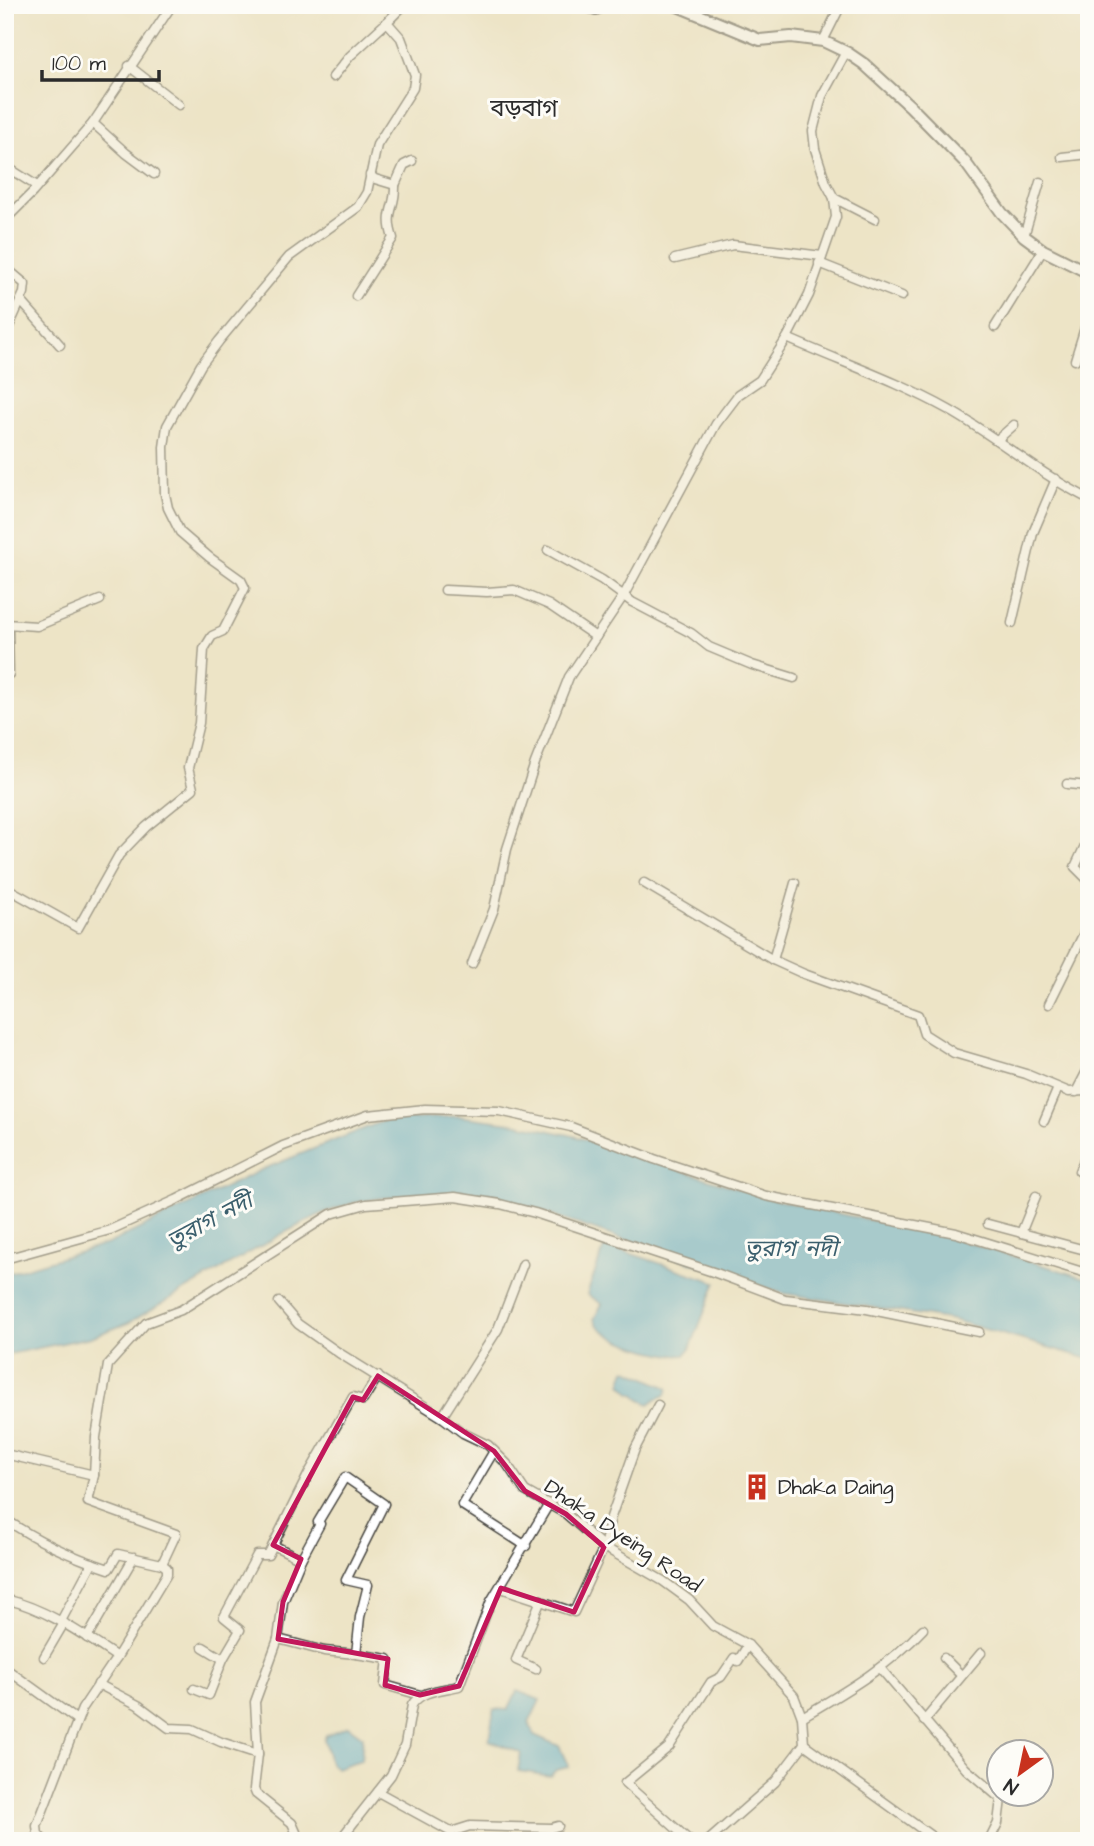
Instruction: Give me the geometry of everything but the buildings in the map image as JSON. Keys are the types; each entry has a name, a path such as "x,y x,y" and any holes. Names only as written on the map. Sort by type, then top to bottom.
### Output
{"main road":[{"path":"583,5 596,9 606,5"},
{"path":"675,5 760,40 792,37 823,41 846,52 864,64 910,106 965,162 1002,212 1024,236 1043,250 1089,273"}],"street":[{"path":"5,220 93,123 172,5"},
{"path":"333,77 350,56 404,5"},
{"path":"823,41 841,5"},
{"path":"5,887 78,928 119,855 146,827 193,789 188,768 198,723 204,649 212,636 223,631 245,588 241,579 186,537 168,508 164,494 167,426 201,365 289,257 358,207 368,192 377,145 413,88 415,75 401,38 387,22"},
{"path":"472,964 494,909 507,849 546,732 569,677 624,595 716,425 738,395 760,380 810,296 835,217 834,198 826,183 813,131 822,96 846,52"},
{"path":"129,66 179,105"},
{"path":"93,123 154,174"},
{"path":"1062,157 1089,154"},
{"path":"356,296 393,238 388,224 394,203 395,185 404,165 412,161"},
{"path":"5,166 37,186"},
{"path":"370,175 395,185"},
{"path":"1024,236 1040,182"},
{"path":"834,198 875,219"},
{"path":"675,260 733,245 821,260 902,296"},
{"path":"995,327 1043,250"},
{"path":"5,267 25,284 24,293 5,335"},
{"path":"21,300 60,345"},
{"path":"1075,360 1089,315"},
{"path":"787,338 888,380 946,408 997,440 1021,459 1089,499"},
{"path":"997,440 1014,425"},
{"path":"1012,623 1032,533 1056,479"},
{"path":"548,550 691,633 709,647 752,665 794,678"},
{"path":"445,590 514,590 549,605 596,637"},
{"path":"5,677 9,674 7,624 37,626 100,600"},
{"path":"1067,784 1089,786"},
{"path":"1089,837 1076,867 1089,881"},
{"path":"644,883 773,960 918,1015 924,1034 954,1053 1026,1074 1058,1088 1089,1094"},
{"path":"773,960 795,883"},
{"path":"1049,1004 1089,923"},
{"path":"1076,1091 1089,1067"},
{"path":"1044,1121 1058,1088"},
{"path":"5,1259 110,1230 283,1146 368,1115 425,1109 499,1111 571,1127 654,1159 766,1196 956,1233 1089,1274"},
{"path":"1079,1171 1089,1150"},
{"path":"1021,1233 1037,1196"},
{"path":"162,1564 176,1534 88,1502 108,1364 146,1323 181,1310 331,1214 366,1204 455,1197 500,1204 536,1213 785,1299 867,1309 979,1332"},
{"path":"988,1224 1089,1251"},
{"path":"442,1416 498,1329 523,1264"},
{"name":"Dhaka Dyeing Road","path":"279,1301 298,1324 494,1451 507,1464 525,1491 566,1514 604,1547 663,1581 689,1600 713,1626 748,1644 794,1696 802,1717 804,1744"},
{"path":"194,1689 209,1695 223,1659 240,1630 224,1617 257,1555 268,1555 309,1473 353,1397 363,1400 378,1377"},
{"path":"501,1588 574,1612 604,1547 611,1517 635,1450 658,1405"},
{"path":"494,1451 462,1505 526,1546"},
{"path":"5,1454 94,1475"},
{"path":"300,1841 292,1823 256,1794 254,1789 258,1754 255,1702 278,1639 283,1602 301,1559 320,1524 318,1522 345,1477 384,1503 346,1580 368,1585 360,1617 356,1654"},
{"path":"278,1639 324,1651 388,1659 385,1685 419,1695 459,1686 491,1601 549,1504"},
{"path":"5,1518 27,1535 109,1569 118,1554 162,1564 167,1568 167,1574 77,1720 37,1826 38,1835 44,1841"},
{"path":"273,1545 301,1559"},
{"path":"87,1638 134,1557"},
{"path":"44,1657 92,1563"},
{"path":"5,1599 22,1603 63,1622 117,1657"},
{"path":"536,1669 516,1660 541,1600"},
{"path":"802,1717 881,1669 923,1629"},
{"path":"690,1841 625,1783 669,1747 711,1682 721,1677 734,1658 738,1661 748,1644"},
{"path":"203,1647 223,1659"},
{"path":"924,1721 981,1653"},
{"path":"944,1658 961,1675"},
{"path":"5,1668 77,1720"},
{"path":"881,1669 966,1769 1001,1799 998,1823 989,1841"},
{"path":"98,1684 138,1705 169,1728 192,1728 221,1742 258,1754"},
{"path":"339,1841 391,1775 400,1759 412,1705 419,1695"},
{"path":"708,1841 775,1782 804,1744 938,1841"},
{"path":"378,1792 451,1832 470,1826 551,1828 558,1825"}],"highlighted area":[{"path":"378,1376 494,1451 525,1491 566,1514 604,1547 574,1612 501,1588 459,1686 420,1695 385,1685 388,1659 278,1639 283,1602 301,1559 273,1545 353,1397 363,1400"}],"water":[{"name":"তুরাগ নদী","path":"458,1116 519,1124 574,1136 771,1199 949,1237 1089,1279 1089,1359 953,1320 782,1293 515,1203 467,1194 381,1198 353,1203 323,1213 128,1323 91,1337 5,1355 5,1274 108,1244 261,1170 383,1121"},
{"path":"605,1245 716,1282 690,1349 685,1355 663,1354 635,1346 599,1327 594,1319 602,1304 587,1294"},
{"path":"626,1369 668,1388 666,1395 649,1404 640,1400 621,1384"},
{"path":"517,1691 540,1700 529,1723 534,1735 559,1746 569,1767 556,1770 550,1776 518,1771 521,1753 489,1740 494,1709 508,1710"},
{"path":"348,1726 363,1737 361,1760 336,1768 330,1763 324,1739 326,1735"}],"place":[{"name":"Dhaka Daing","path":"757,1487"}],"district":[{"name":"বড়বাগ","path":"524,109"}]}
